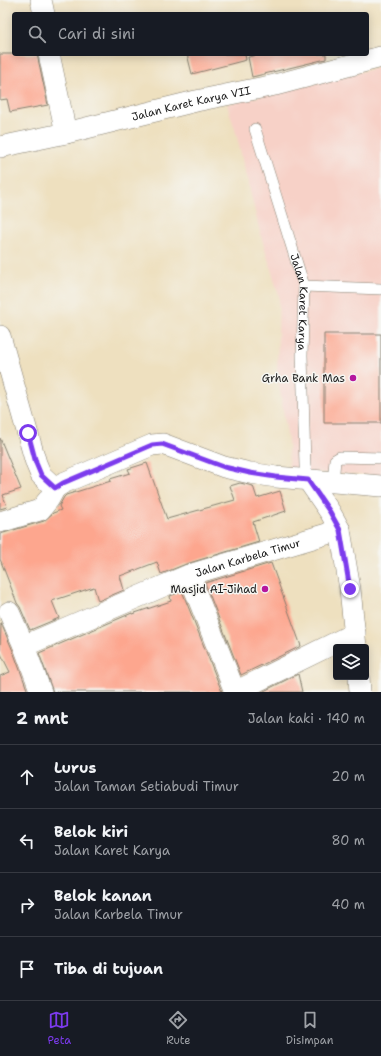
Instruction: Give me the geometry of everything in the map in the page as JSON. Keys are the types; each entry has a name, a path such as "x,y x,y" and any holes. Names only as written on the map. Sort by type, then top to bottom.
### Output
{"street":[{"path":"42,0 44,12"},
{"path":"49,56 66,133"},
{"name":"Jalan Karet Karya VII","path":"0,147 66,133 196,101 282,83 381,58"},
{"path":"0,336 36,463 41,475 59,486"},
{"path":"0,522 40,510 59,486 152,445 162,444 224,467 276,477 381,486"},
{"path":"189,575 235,692 356,640 350,589 340,530 330,512 308,480"},
{"name":"Jalan Karbela Timur","path":"24,646 189,575 340,530"},
{"path":"9,612 24,646 41,692"},
{"path":"359,680 360,692"}],"lane":[{"name":"Jalan Karet Karya","path":"255,129 304,286 302,355 305,466 308,480"},
{"path":"304,286 381,289"},
{"path":"333,483 336,460 340,457 381,458"}],"shaded area":[{"path":"381,67 381,476 289,471 288,441 277,372 279,296 260,232 236,133 227,104"}],"building":[{"path":"0,54 12,54 12,56 37,56 48,105 10,112 7,99 0,100"},
{"path":"188,56 245,56 246,60 192,74"},
{"path":"326,56 326,59 252,77 248,57"},
{"name":"Grha Bank Mas","path":"324,334 381,334 381,423 324,423"},
{"path":"0,438 21,489 3,495 7,507 0,509"},
{"path":"147,463 167,519 235,500 230,486 240,483 253,486 257,498 280,491 286,511 253,522 259,542 186,564 161,574 157,562 120,576 124,590 98,601 94,587 52,601 59,618 30,630 17,603 0,559 0,534 44,521 53,513 61,510 59,506 66,495 111,481 110,479 130,473 128,469"},
{"path":"271,563 301,646 241,675 205,583"},
{"path":"182,591 222,692 53,692 39,653 132,613 171,601 170,596"},
{"path":"1,623 28,692 0,692 0,676 10,672 0,652"},
{"path":"298,674 302,692 262,692"}],"place":[{"name":"Grha Bank Mas","path":"353,378"},
{"name":"Masjid AI-Jihad","path":"265,589"}],"route":[{"path":"28,433 36,463 41,475 55,488 63,483 152,445 162,444 171,446 224,467 250,473 308,480 330,512 340,530 350,589"}]}
